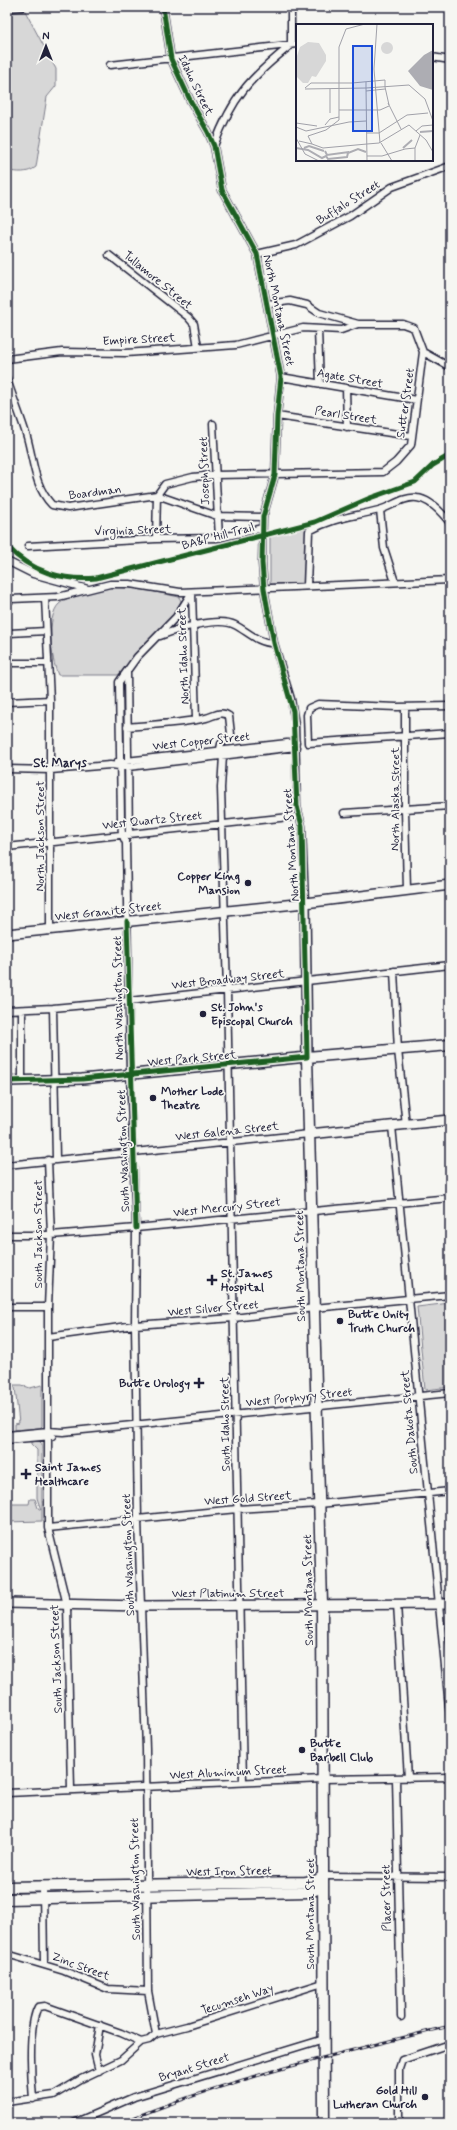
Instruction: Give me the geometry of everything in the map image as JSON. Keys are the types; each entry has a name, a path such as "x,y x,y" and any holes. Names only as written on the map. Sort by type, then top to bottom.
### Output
{"main road":[{"name":"West Park Street","path":"307,1057 450,1045"},
{"name":"South Montana Street","path":"307,1057 322,1604 324,2123"},
{"name":"West Iron Street","path":"7,1887 304,1882 323,1880"},
{"name":"West Iron Street","path":"7,1899 308,1892 315,1890 323,1880"}],"street":[{"path":"7,8 22,7"},
{"name":"Idaho Street","path":"163,7 171,59 214,146"},
{"path":"291,7 294,45"},
{"path":"110,65 294,45"},
{"path":"214,146 224,119 235,98 262,68 294,45"},
{"path":"433,57 450,60"},
{"name":"North Montana Street","path":"214,146 222,190 257,254 281,377 277,416 275,475 263,517 262,541 264,589 274,643 291,699 296,744 297,806 302,826 305,903 307,1057"},
{"name":"Buffalo Street","path":"257,254 296,245 350,216 392,188 450,166"},
{"name":"Tullamore Street","path":"109,255 188,317 194,324 198,347"},
{"path":"267,304 290,302 307,305 331,317 350,320 358,324"},
{"name":"Empire Street","path":"7,359 62,352 126,352 236,345 304,328 318,330 340,330 358,324"},
{"name":"Sutter Street","path":"275,475 383,472 405,453 411,445 423,352 414,328 403,324 358,324"},
{"path":"318,330 320,384"},
{"path":"423,352 450,367"},
{"name":"Agate Street","path":"281,377 416,400"},
{"name":"Boardman","path":"7,379 27,437 38,485 42,495 52,505 68,508 157,495 217,516 263,517"},
{"path":"346,388 347,427"},
{"name":"Pearl Street","path":"277,416 411,436"},
{"name":"Joseph Street","path":"213,424 214,475 219,538"},
{"path":"156,539 157,495 165,484 193,477 214,475 275,475"},
{"path":"307,586 309,531 328,521 353,514 380,510 400,501 417,498 440,510 450,524"},
{"path":"380,510 384,548 395,582"},
{"name":"Virginia Street","path":"28,546 156,539 219,538 262,529"},
{"path":"7,561 33,574 88,589"},
{"path":"11,599 58,597 88,589 119,584 138,585 172,592 192,592 450,580"},
{"name":"North Idaho Street","path":"192,592 196,720"},
{"name":"North Washington Street","path":"126,843 122,834 118,684 137,657 176,617 192,592"},
{"name":"North Jackson Street","path":"45,598 50,700 50,930"},
{"path":"157,638 194,626 209,623 232,624 259,639 274,643"},
{"path":"10,633 46,631"},
{"path":"11,663 48,663"},
{"name":"North Washington Street","path":"127,671 130,833 126,843 130,1074"},
{"path":"7,702 50,700"},
{"path":"450,706 405,707 318,704 309,708 307,715 308,742 450,733"},
{"name":"North Alaska Street","path":"405,707 407,890"},
{"path":"127,727 196,720 216,714 227,714 231,734 221,744 220,749"},
{"name":"West Copper Street","path":"128,764 220,749 296,744"},
{"name":"West Copper Street","path":"7,769 51,770 222,756 296,744"},
{"path":"222,756 222,824 229,1065"},
{"path":"344,813 450,806"},
{"name":"West Quartz Street","path":"7,847 299,816"},
{"name":"West Granite Street","path":"7,934 305,903 450,885"},
{"name":"West Broadway Street","path":"7,1010 54,1008 129,1001 450,965"},
{"path":"394,971 398,1050 406,1125"},
{"path":"54,1008 56,1160"},
{"path":"22,1010 22,1081"},
{"name":"West Park Street","path":"7,1081 55,1080 130,1074 307,1057"},
{"name":"South Idaho Street","path":"229,1065 243,1782"},
{"name":"South Washington Street","path":"130,1074 136,1228 135,1325 138,1520 146,1749 145,1787 148,1991 156,2034"},
{"name":"West Galena Street","path":"7,1165 450,1120"},
{"name":"South Dakota Street","path":"392,1126 450,1717"},
{"name":"South Jackson Street","path":"48,1160 51,1235 48,1307"},
{"name":"West Mercury Street","path":"7,1235 51,1235 136,1228 311,1210 450,1198"},
{"name":"West Silver Street","path":"48,1337 135,1325 234,1318 314,1308 450,1295"},
{"path":"7,1307 48,1307 48,1337"},
{"name":"South Jackson Street","path":"48,1337 48,1528 67,1605 71,1790"},
{"name":"West Porphyry Street","path":"48,1434 450,1393"},
{"path":"7,1435 48,1434"},
{"path":"7,1440 48,1434"},
{"name":"West Gold Street","path":"48,1528 237,1509 319,1504 450,1491"},
{"name":"West Platinum Street","path":"7,1603 141,1606 450,1604"},
{"path":"397,1604 408,1778"},
{"name":"West Aluminum Street","path":"7,1793 323,1779 450,1777"},
{"name":"Placer Street","path":"396,1778 400,2017"},
{"name":"West Iron Street","path":"323,1880 397,1876 450,1877"},
{"path":"43,1887 44,1964"},
{"name":"Zinc Street","path":"7,1954 64,1971 100,1987 119,1990 148,1991"},
{"name":"Tecumseh Way","path":"33,2099 54,2095 81,2079 121,2060 141,2042 156,2034 187,2026 323,1983"},
{"path":"7,2102 33,2099 32,2034 35,2012 38,2007 45,2006 100,2025 141,2042"},
{"path":"99,2071 95,2055 100,2025"},
{"name":"Bryant Street","path":"74,2123 134,2098 324,2039"},
{"path":"399,2123 399,2069 402,2060 450,2044"}],"shaded area":[{"path":"25,11 56,69 56,86 47,97 36,167 26,172 19,172 7,171 7,13"},
{"path":"307,528 306,583 270,584 270,535"},
{"path":"112,587 142,589 179,597 181,601 174,615 118,675 58,675 53,659 51,638 52,618 55,610 59,604 70,598 84,593"},
{"path":"450,1303 450,1387 425,1390 417,1307"},
{"path":"7,1385 22,1385 30,1388 42,1385 42,1426 40,1428 15,1430 15,1424 19,1423 15,1387 7,1387"},
{"path":"31,1441 39,1441 42,1444 42,1521 7,1522 7,1518 11,1517 7,1517 7,1499 9,1504 29,1504 30,1499 35,1499 38,1508 41,1510 37,1498 37,1450 31,1444"}],"railway":[{"path":"121,2123 162,2107 243,2080 325,2057 450,2026"}],"cycle path":[{"name":"BA&P Hill Trail","path":"7,1081 82,1079 307,1057 302,826 297,806 293,711 274,643 264,589 262,563 263,517 275,475 277,416 281,377 257,254 222,190 214,146 171,59 163,7"},
{"name":"BA&P Hill Trail","path":"7,546 26,562 48,573 72,578 96,578 315,522 370,498 415,482 433,465 450,455"},
{"path":"127,921 136,1228"}],"place":[{"name":"Copper King Mansion","path":"248,883"},
{"name":"St. John's Episcopal Church","path":"203,1014"},
{"name":"Mother Lode Theatre","path":"153,1098"},
{"name":"St. James Hospital","path":"212,1280"},
{"name":"Butte Unity Truth Church","path":"340,1321"},
{"name":"Butte Urology","path":"199,1383"},
{"name":"Saint James Healthcare","path":"26,1474"},
{"name":"Butte Barbell Club","path":"302,1750"},
{"name":"Gold Hill Lutheran Church","path":"425,2097"}],"district":[{"name":"St. Marys","path":"60,762"}]}
